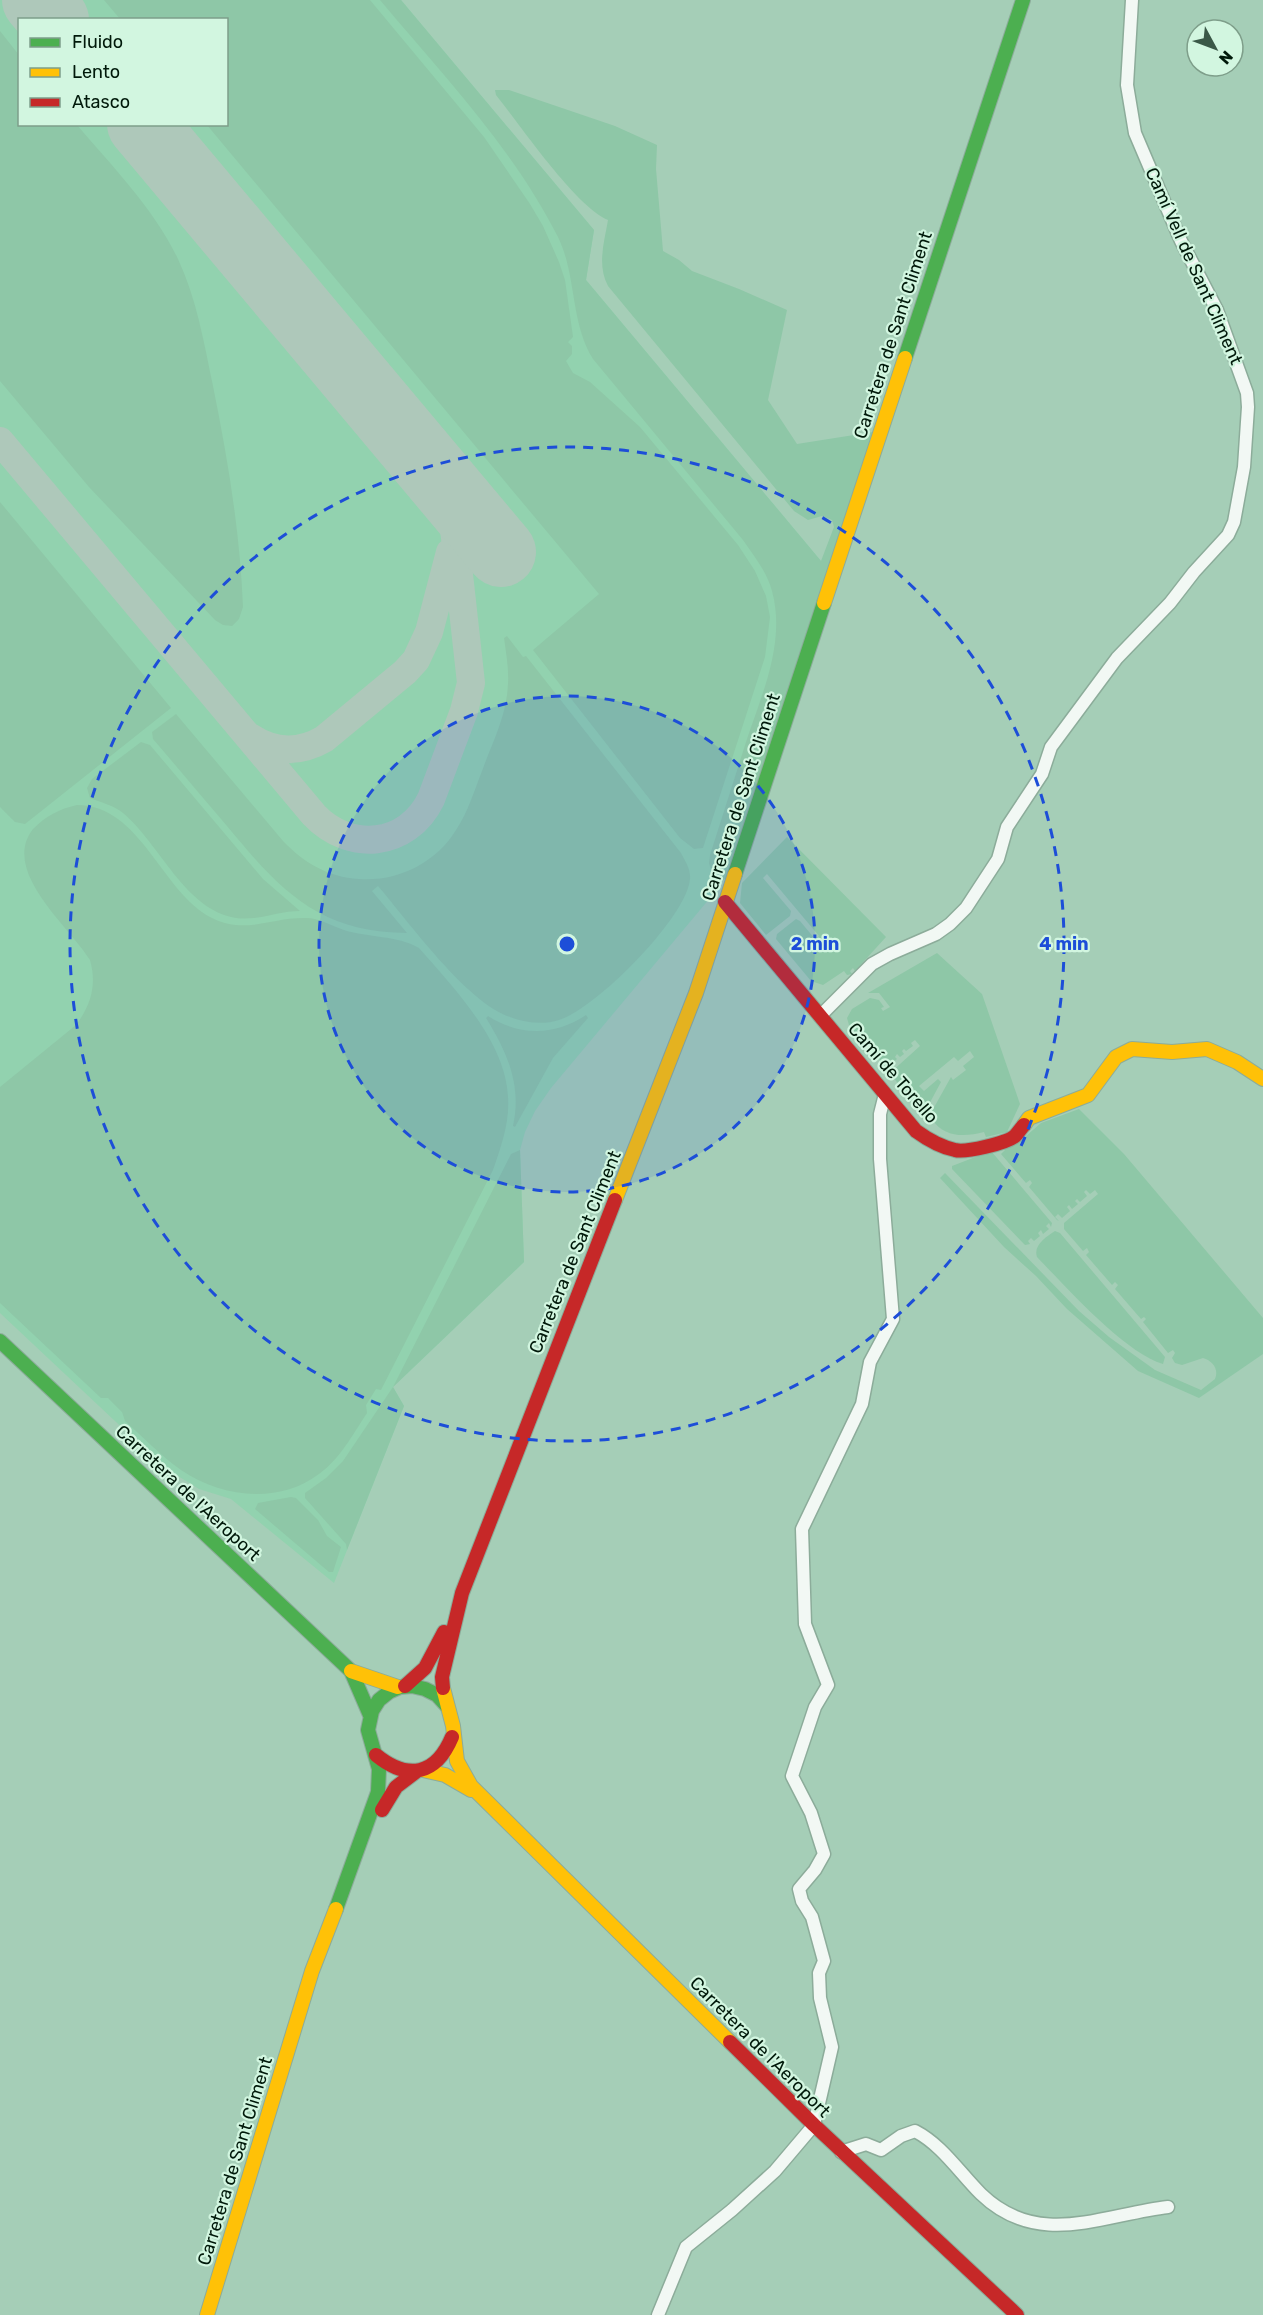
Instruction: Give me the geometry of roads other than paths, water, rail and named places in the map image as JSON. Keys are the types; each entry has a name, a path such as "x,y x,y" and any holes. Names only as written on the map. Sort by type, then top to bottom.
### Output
{"main road":[{"name":"Carretera de Sant Climent","path":"462,1593 684,1025 1023,0"},
{"name":"Camí de Torello","path":"725,902 921,1136 951,1149 964,1151 1014,1137 1029,1118 1088,1095 1116,1057 1127,1050 1172,1052 1208,1048 1237,1062 1263,1079"},
{"name":"Carretera de l'Aeroport","path":"0,1341 351,1671 370,1715"},
{"path":"304,2002 312,1971 376,1803 380,1782 376,1755 367,1732 370,1715 378,1700 416,1678 432,1658 462,1593"},
{"path":"462,1593 442,1677 443,1694 453,1726 457,1761 471,1786 482,1799"},
{"name":"Carretera de l'Aeroport","path":"351,1671 401,1686"},
{"path":"401,1686 415,1686 434,1692 448,1707"},
{"path":"304,2002 319,1972 390,1793 399,1783 439,1760 450,1745 453,1736"},
{"path":"376,1755 394,1769 420,1770 445,1775 482,1799"},
{"name":"Carretera de l'Aeroport","path":"482,1799 841,2152 1017,2315"},
{"name":"Carretera de Sant Climent","path":"207,2315 304,2002"}],"street":[{"name":"Camí Vell de Sant Climent","path":"820,1016 872,964 936,934 966,908 998,859 1007,827 1042,774 1051,747 1109,668 1221,545 1234,522 1244,466 1247,393 1217,310 1181,241 1136,132 1127,84 1132,0"},
{"path":"658,2315 686,2247 776,2171 814,2125 832,2047 820,1998 819,1973 824,1961 812,1917 802,1901 799,1889 816,1870 824,1854 811,1813 792,1776 815,1707 828,1685 805,1624 802,1528 862,1404 870,1362 893,1319 880,1160 880,1114 885,1094"},
{"path":"841,2152 866,2145 881,2150 901,2136 915,2131 928,2138 984,2197 1008,2215 1041,2225 1071,2226 1168,2207"}]}
